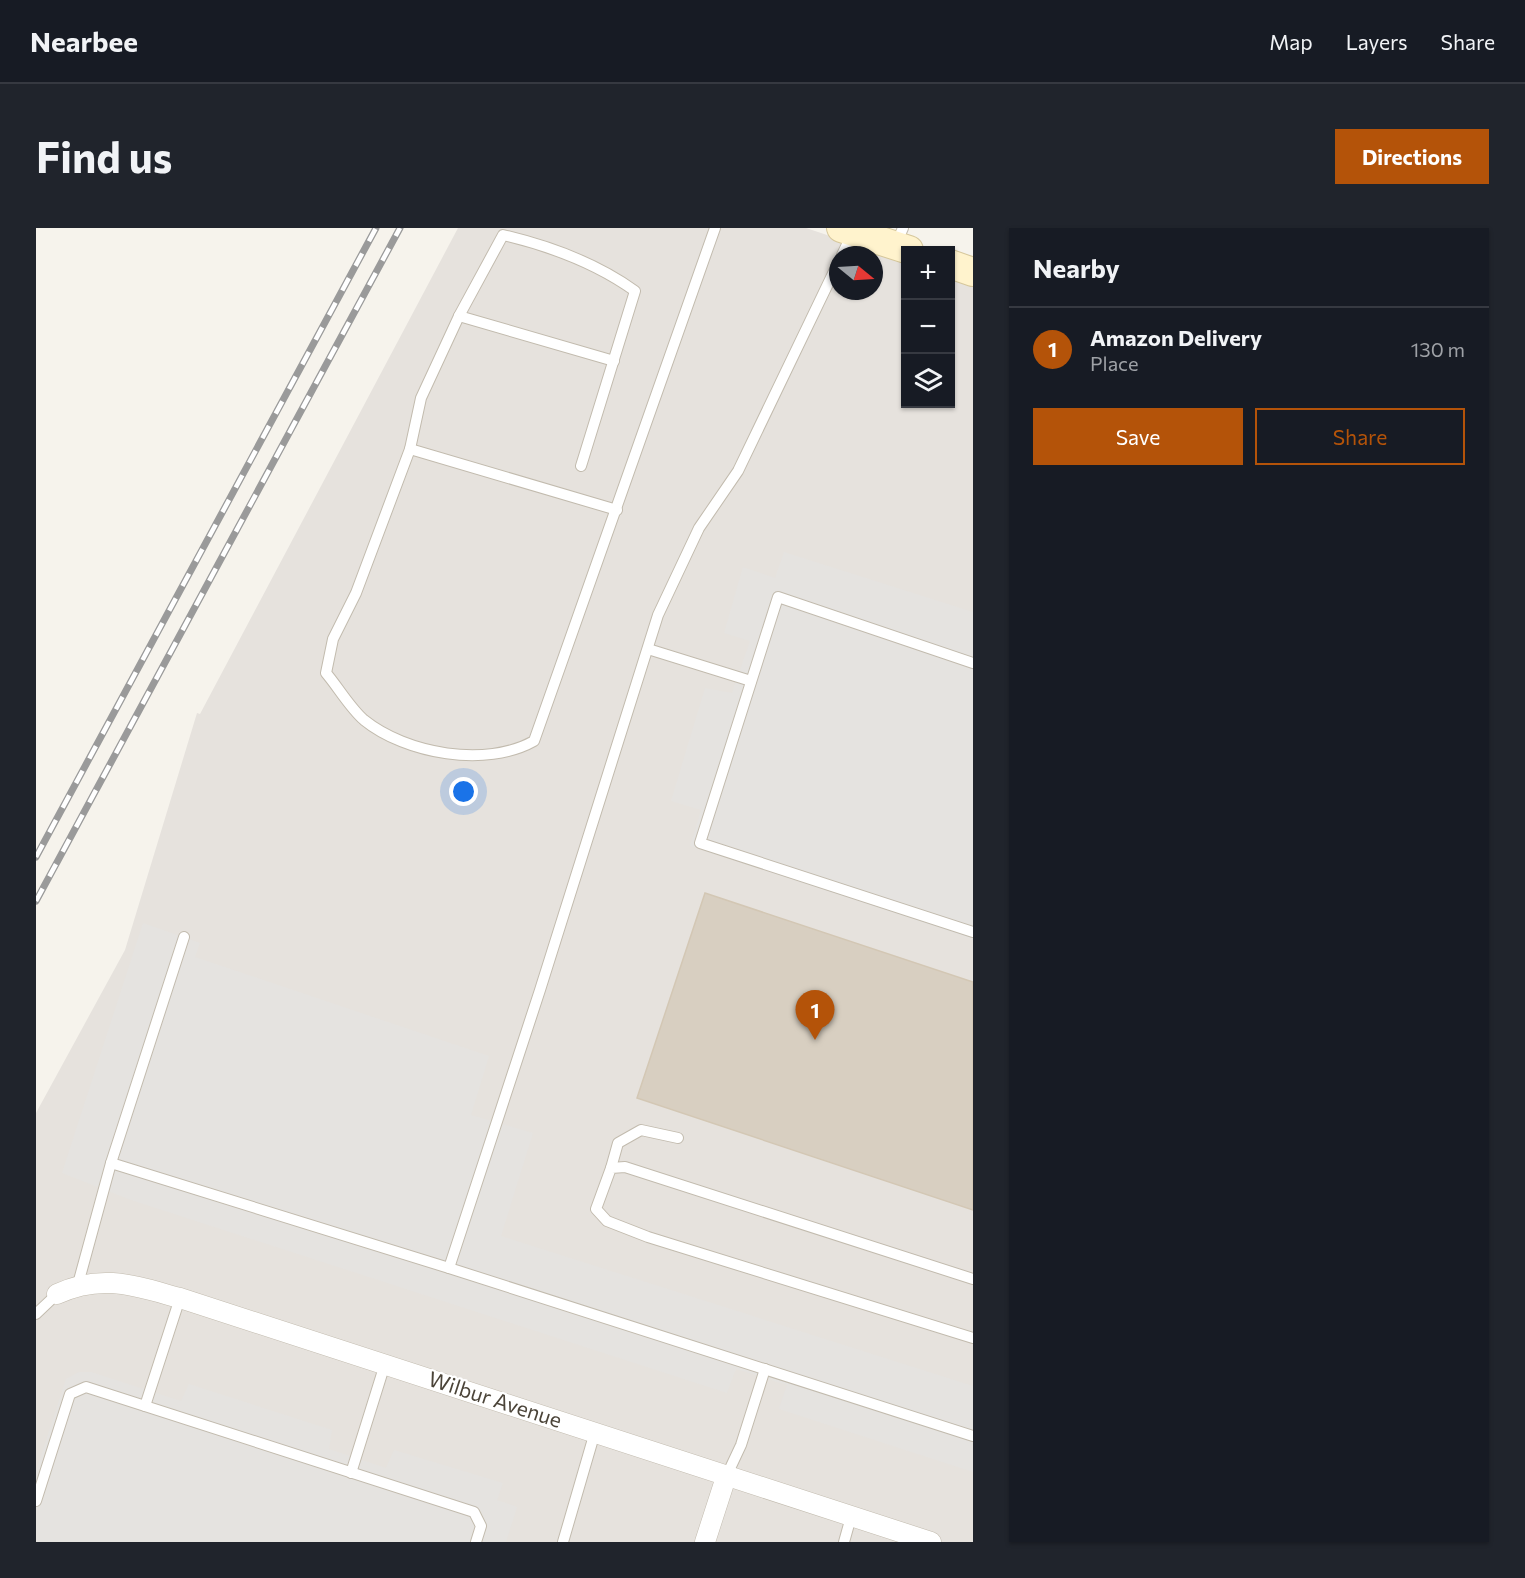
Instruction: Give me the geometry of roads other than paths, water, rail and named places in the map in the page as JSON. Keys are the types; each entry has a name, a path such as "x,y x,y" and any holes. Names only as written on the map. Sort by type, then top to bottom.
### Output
{"street":[{"path":"845,238 902,242"},
{"path":"955,265 973,272"},
{"name":"Wilbur Avenue","path":"57,1294 78,1284 122,1283 180,1298 931,1542"},
{"path":"705,1542 726,1477"}],"lane":[{"path":"581,466 635,291 607,271 529,241 503,235 459,316 422,398 410,449 356,593 333,639 326,673 363,719 405,744 426,751 447,754 515,751 534,741 715,228"},
{"path":"449,1268 658,615 699,528 738,471 829,282"},
{"path":"459,316 614,361"},
{"path":"410,449 616,510"},
{"path":"973,663 778,597 700,843 973,933"},
{"path":"648,649 751,681"},
{"path":"78,1284 111,1163 184,937"},
{"path":"678,1138 641,1130 618,1143 596,1209 607,1221 648,1237 973,1338"},
{"path":"111,1163 449,1268 973,1436"},
{"path":"610,1168 625,1167 669,1180 973,1279"},
{"path":"36,1314 57,1294"},
{"path":"145,1406 180,1298"},
{"path":"351,1473 386,1364"},
{"path":"726,1477 741,1445 765,1369"},
{"path":"36,1501 70,1394 86,1387 474,1512 481,1526 476,1542"},
{"path":"563,1542 595,1432"},
{"path":"844,1542 851,1517"}],"railway":[{"path":"36,857 376,228"},
{"path":"36,901 400,228"}],"place":[{"name":"Amazon Delivery","path":"815,1040"}]}
